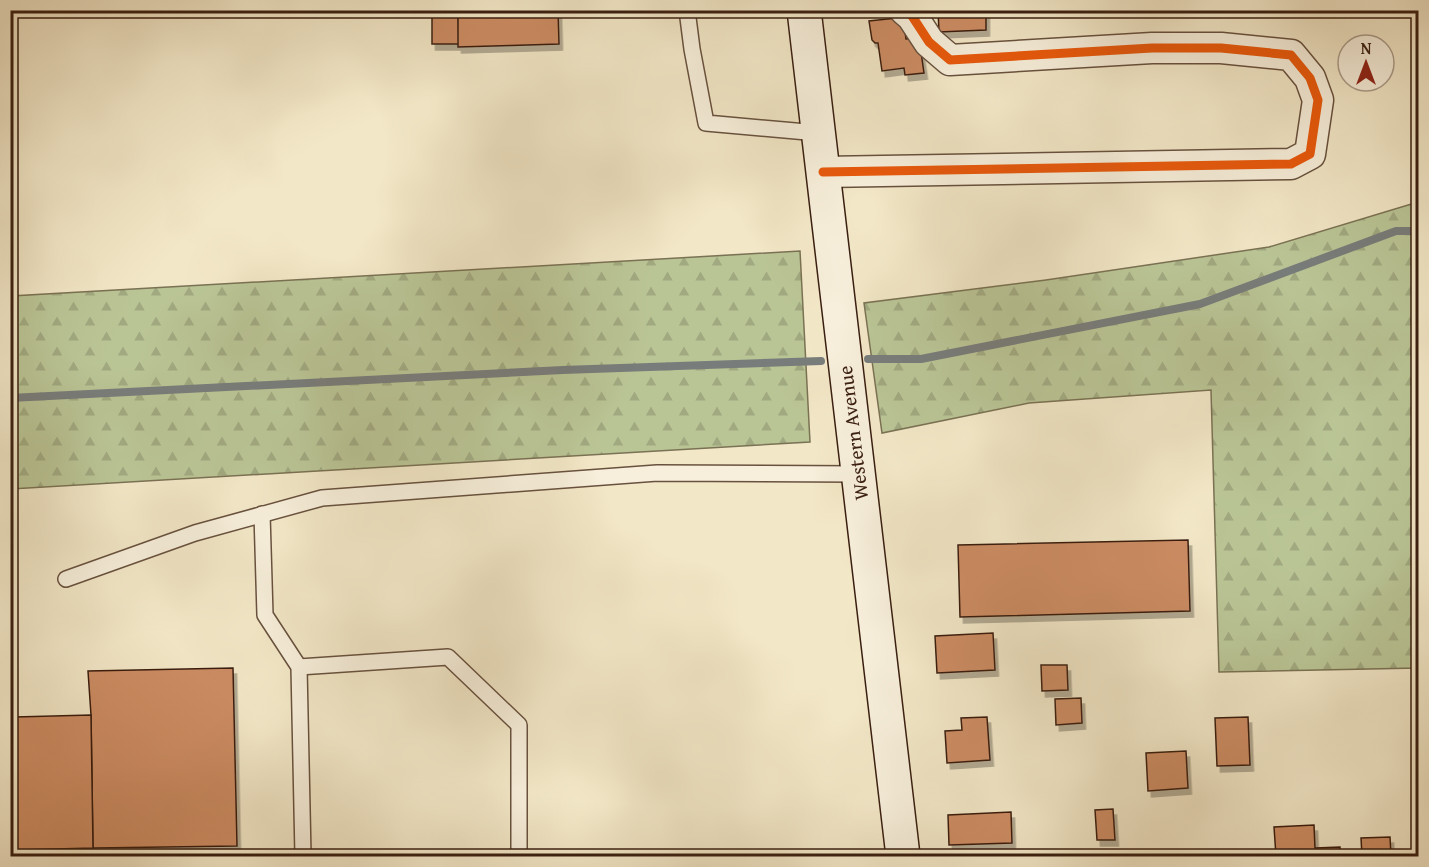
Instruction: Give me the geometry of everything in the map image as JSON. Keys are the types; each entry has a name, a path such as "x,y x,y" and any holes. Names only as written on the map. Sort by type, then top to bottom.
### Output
{"main road":[{"name":"Western Avenue","path":"804,10 903,856"}],"street":[{"path":"823,172 1291,164 1310,154 1318,100 1310,78 1292,55 1221,48 1152,48 950,60 929,42 912,16 905,10"}],"lane":[{"path":"687,10 706,123 818,133"},
{"path":"66,579 195,532 322,498 657,473 858,474"},
{"path":"262,514 266,615 299,667 303,856"},
{"path":"299,667 448,657 519,725 519,856"}],"green space":[{"path":"1418,202 1418,668 1219,672 1211,390 1029,403 882,433 864,303 1046,280 1269,247"},
{"path":"800,251 810,442 11,489 11,296"}],"building":[{"path":"432,10 458,10 459,44 432,44"},
{"path":"458,10 558,10 559,44 458,47"},
{"path":"938,10 986,10 986,30 939,32"},
{"path":"897,18 904,24 906,39 919,38 924,73 905,75 904,68 882,71 878,43 872,40 869,21"},
{"path":"1188,540 1190,611 960,617 958,545"},
{"path":"993,633 995,670 937,673 935,636"},
{"path":"1041,665 1067,665 1068,690 1042,691"},
{"path":"233,668 237,846 93,848 88,671"},
{"path":"1081,698 1082,723 1056,725 1055,699"},
{"path":"91,715 93,848 17,850 15,717"},
{"path":"987,717 990,760 947,763 945,731 962,730 961,718"},
{"path":"1248,717 1250,765 1217,766 1215,718"},
{"path":"1186,751 1188,788 1148,791 1146,753"},
{"path":"1113,809 1115,840 1097,840 1095,810"},
{"path":"1011,812 1012,843 949,845 948,815"},
{"path":"1413,817 1418,817 1418,856 1415,856"},
{"path":"1314,825 1315,848 1340,847 1340,856 1276,856 1274,827"},
{"path":"1390,837 1391,856 1362,856 1361,838"},
{"path":"1202,853 1202,856 1160,856 1160,855"}],"waterway":[{"path":"868,359 921,359 1200,304 1396,231 1418,231"},
{"path":"10,398 563,370 821,361"}],"cycle path":[{"path":"823,172 1291,164 1310,154 1318,100 1310,78 1291,55 1221,48 1152,48 950,60 929,42 912,16 905,10"}]}
